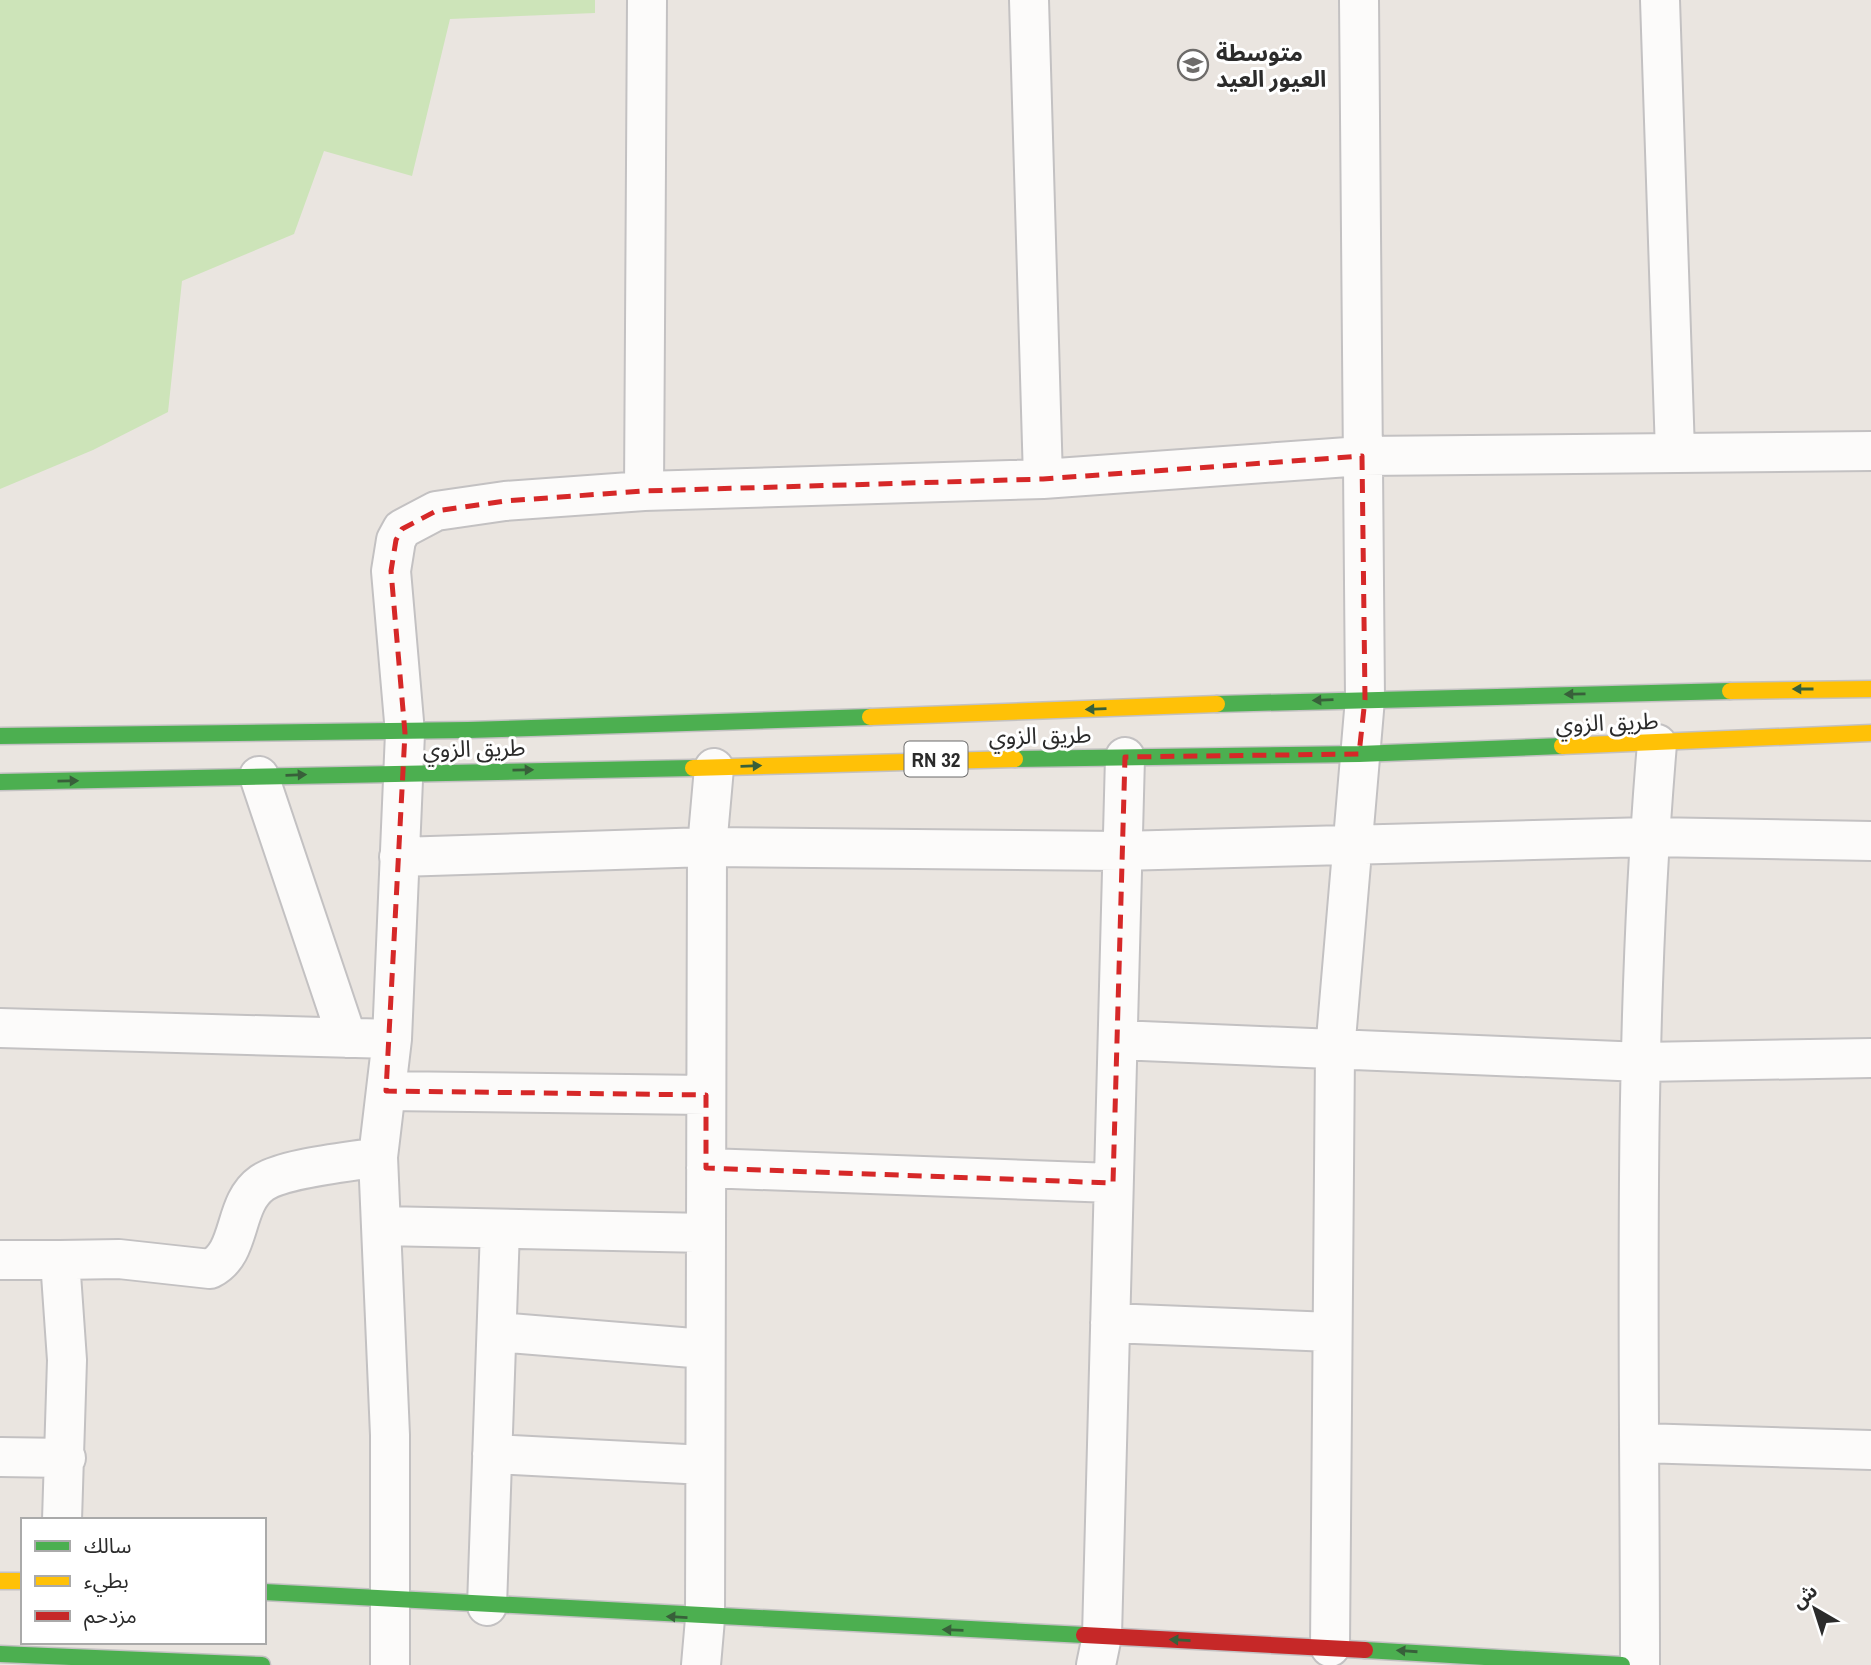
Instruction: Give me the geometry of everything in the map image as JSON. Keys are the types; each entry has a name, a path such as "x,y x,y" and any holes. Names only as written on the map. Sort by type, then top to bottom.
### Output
{"main road":[{"name":"طريق الزوي","path":"0,736 405,733 1365,699 1871,689"},
{"name":"طريق الزوي","path":"0,782 402,771 714,768 1359,754 1657,744 1804,734 1871,733"},
{"path":"0,1581 21,1581"},
{"path":"266,1592 705,1619 1099,1651 1330,1647 1487,1661 1622,1665"},
{"path":"0,1654 130,1662 262,1665"}],"street":[{"path":"644,491 647,0"},
{"path":"1029,0 1043,479"},
{"path":"1330,1647 1335,1051 1365,699 1359,0"},
{"path":"1660,0 1675,453"},
{"path":"390,1665 390,1435 378,1157 392,1039 405,733 391,571 396,540 402,529 436,511 505,501 644,491 1043,479 1362,456 1871,451"},
{"path":"1640,1665 1642,1062 1649,837 1657,744"},
{"path":"1099,1651 1118,1040 1120,851 1125,757"},
{"path":"701,1665 705,1619 706,847 714,768"},
{"path":"259,776 347,1038"},
{"path":"398,857 706,847 1120,851 1649,837 1871,841"},
{"path":"0,1028 392,1039"},
{"path":"1118,1040 1642,1062 1871,1058"},
{"path":"386,1091 706,1095"},
{"path":"0,1260 119,1259 210,1269 225,1256 245,1203 263,1182 296,1171 378,1157"},
{"path":"706,1168 1113,1182"},
{"path":"382,1226 706,1233"},
{"path":"487,1606 500,1229"},
{"path":"60,1260 67,1360 62,1518"},
{"path":"1110,1323 1331,1332"},
{"path":"497,1332 705,1349"},
{"path":"1640,1443 1871,1450"},
{"path":"492,1454 705,1465"},
{"path":"0,1457 66,1458"}],"highlighted area":[{"path":"1362,456 1365,699 1359,754 1125,757 1113,1183 706,1168 706,1095 386,1091 405,733 391,571 396,540 402,529 436,511 505,501 644,491 1043,479"}],"green space":[{"path":"0,0 595,0 595,13 450,19 412,176 324,151 294,234 182,281 168,412 93,450 0,489"}],"traffic: fast":[{"path":"1217,704 1730,691"},
{"path":"0,736 468,730 870,717"},
{"path":"1015,759 1359,754 1562,746"},
{"path":"0,782 693,768"},
{"path":"266,1592 1084,1635"},
{"path":"1365,1650 1622,1665"},
{"path":"0,1654 262,1665"}],"traffic: slow":[{"path":"1730,691 1871,689"},
{"path":"870,717 1217,704"},
{"path":"1562,746 1871,733"},
{"path":"693,768 1015,759"},
{"path":"0,1581 21,1581"}],"traffic: jam":[{"path":"1084,1635 1365,1650"}],"place":[{"name":"متوسطة العيور العيد","path":"1193,65"}]}
